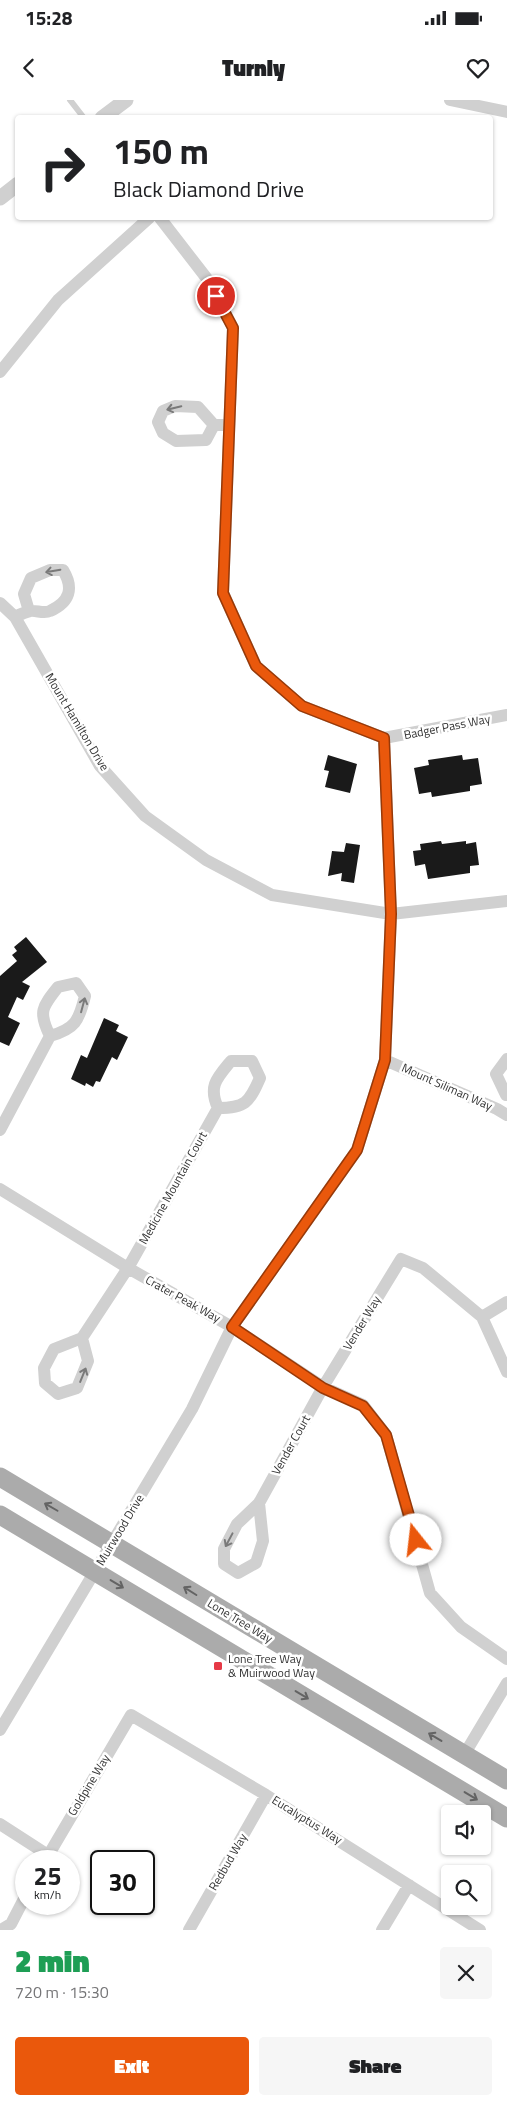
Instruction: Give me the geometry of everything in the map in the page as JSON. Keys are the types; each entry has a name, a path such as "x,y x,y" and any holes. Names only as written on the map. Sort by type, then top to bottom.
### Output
{"main road":[{"name":"Lone Tree Way","path":"0,1477 507,1780"},
{"path":"0,1515 507,1818"}],"street":[{"path":"106,115 126,100"},
{"path":"450,100 507,112"},
{"path":"0,198 15,186"},
{"path":"0,372 58,300 147,220"},
{"path":"162,220 208,280 233,328 223,593 256,666 302,706 384,738"},
{"path":"214,425 229,425"},
{"name":"Mount Hamilton Drive","path":"0,602 15,617 100,766 145,816 206,860 272,895 391,914 507,901"},
{"path":"15,617 30,611"},
{"name":"Badger Pass Way","path":"384,738 507,715"},
{"name":"Muirwood Drive","path":"0,1730 192,1409 232,1327 357,1150 385,1060 391,914 384,738"},
{"path":"0,1130 50,1036"},
{"path":"502,1112 507,1095 496,1074 507,1058"},
{"name":"Mount Siliman Way","path":"385,1060 502,1112"},
{"name":"Medicine Mountain Court","path":"82,1338 128,1268 218,1108"},
{"name":"Crater Peak Way","path":"0,1189 128,1268 232,1327 323,1388 363,1406 386,1435 430,1593 460,1627 507,1659"},
{"name":"Vender Way","path":"323,1388 401,1259 423,1268 482,1317"},
{"path":"507,1302 482,1317 507,1372"},
{"path":"82,1338 88,1361 77,1388 58,1394 45,1383 44,1368 54,1349 82,1338"},
{"name":"Vender Court","path":"259,1503 263,1541 256,1563 238,1573 224,1564 224,1549 237,1524 259,1503 323,1388"},
{"path":"464,1755 507,1683"},
{"name":"Eucalyptus Way","path":"131,1715 266,1795 480,1930"},
{"name":"Goldpine Way","path":"51,1850 131,1715"},
{"name":"Redbud Way","path":"190,1930 266,1795"},
{"path":"0,1824 35,1850"},
{"path":"382,1930 409,1885"},
{"path":"8,1928 15,1915"}],"lane":[{"path":"70,100 82,115"}],"building":[{"path":"328,755 357,764 350,793 325,787 329,771 324,770"},
{"path":"462,755 463,760 478,758 482,784 470,786 470,791 432,797 431,792 419,794 414,768 429,765 428,760"},
{"path":"441,841 442,844 466,841 466,844 476,842 479,865 470,866 470,873 428,879 425,864 415,866 413,851 421,850 420,844"},
{"path":"346,843 360,845 354,883 341,881 342,873 328,876 332,851 344,852"},
{"path":"26,937 47,962 22,982 30,986 23,1000 17,997 8,1017 20,1023 9,1046 0,1042 0,976 17,961 12,955 17,951 14,947"},
{"path":"104,1018 119,1025 116,1031 128,1037 117,1060 112,1057 100,1082 96,1081 93,1087 86,1083 85,1086 71,1079 81,1055 87,1058"}],"place":[{"name":"Lone Tree Way & Muirwood Way","path":"218,1666"}],"route":[{"path":"216,296 233,328 223,593 256,666 302,706 384,738 391,914 385,1060 357,1150 232,1327 323,1388 363,1406 386,1435 416,1540"}]}
